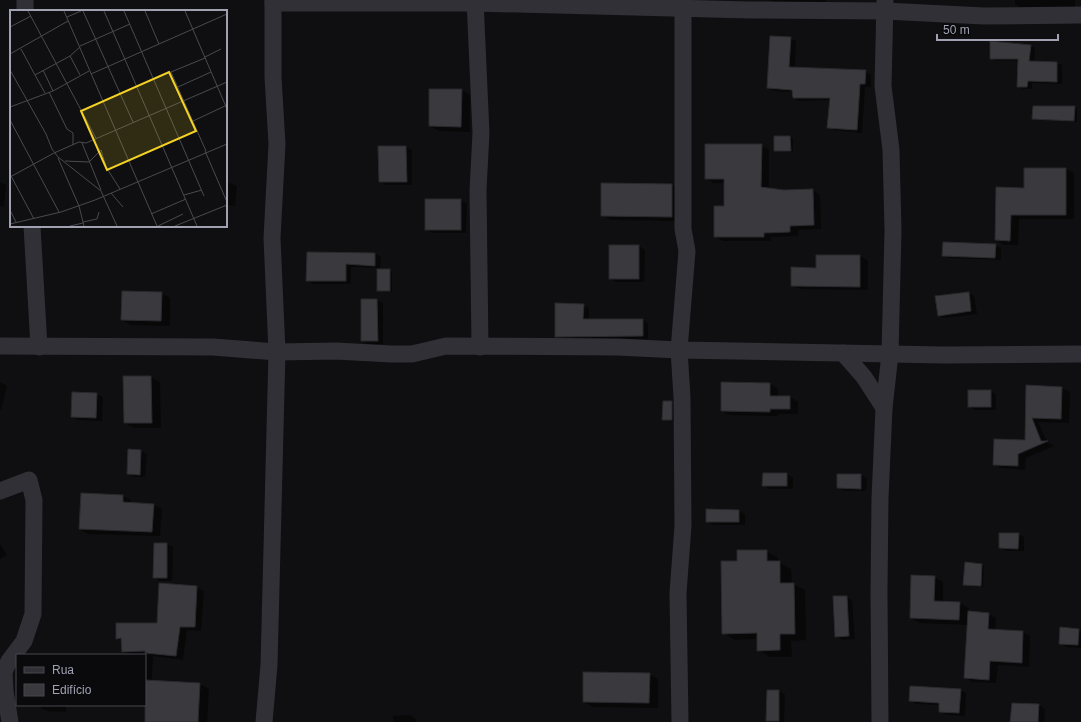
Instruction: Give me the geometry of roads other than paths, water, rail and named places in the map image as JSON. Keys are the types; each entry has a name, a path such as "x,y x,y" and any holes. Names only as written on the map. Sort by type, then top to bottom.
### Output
{"street":[{"path":"264,722 269,665 276,352 272,238 277,144 273,78 273,1 475,1 885,6 984,16 1081,15"},
{"path":"475,1 481,134 478,190 480,347"},
{"path":"680,722 678,593 683,526 682,396 679,350 687,251 683,229 683,4"},
{"path":"880,722 879,592 884,408 890,354 893,231 891,150 883,86 885,6"},
{"path":"32,227 39,347"},
{"path":"0,346 213,346 276,352 412,354 446,346 617,347 679,350 890,354 1081,354"},
{"path":"843,353 864,377 884,408"},
{"path":"0,491 29,480 34,500 32,614 24,641 9,661 4,672 5,691 10,722"}]}
